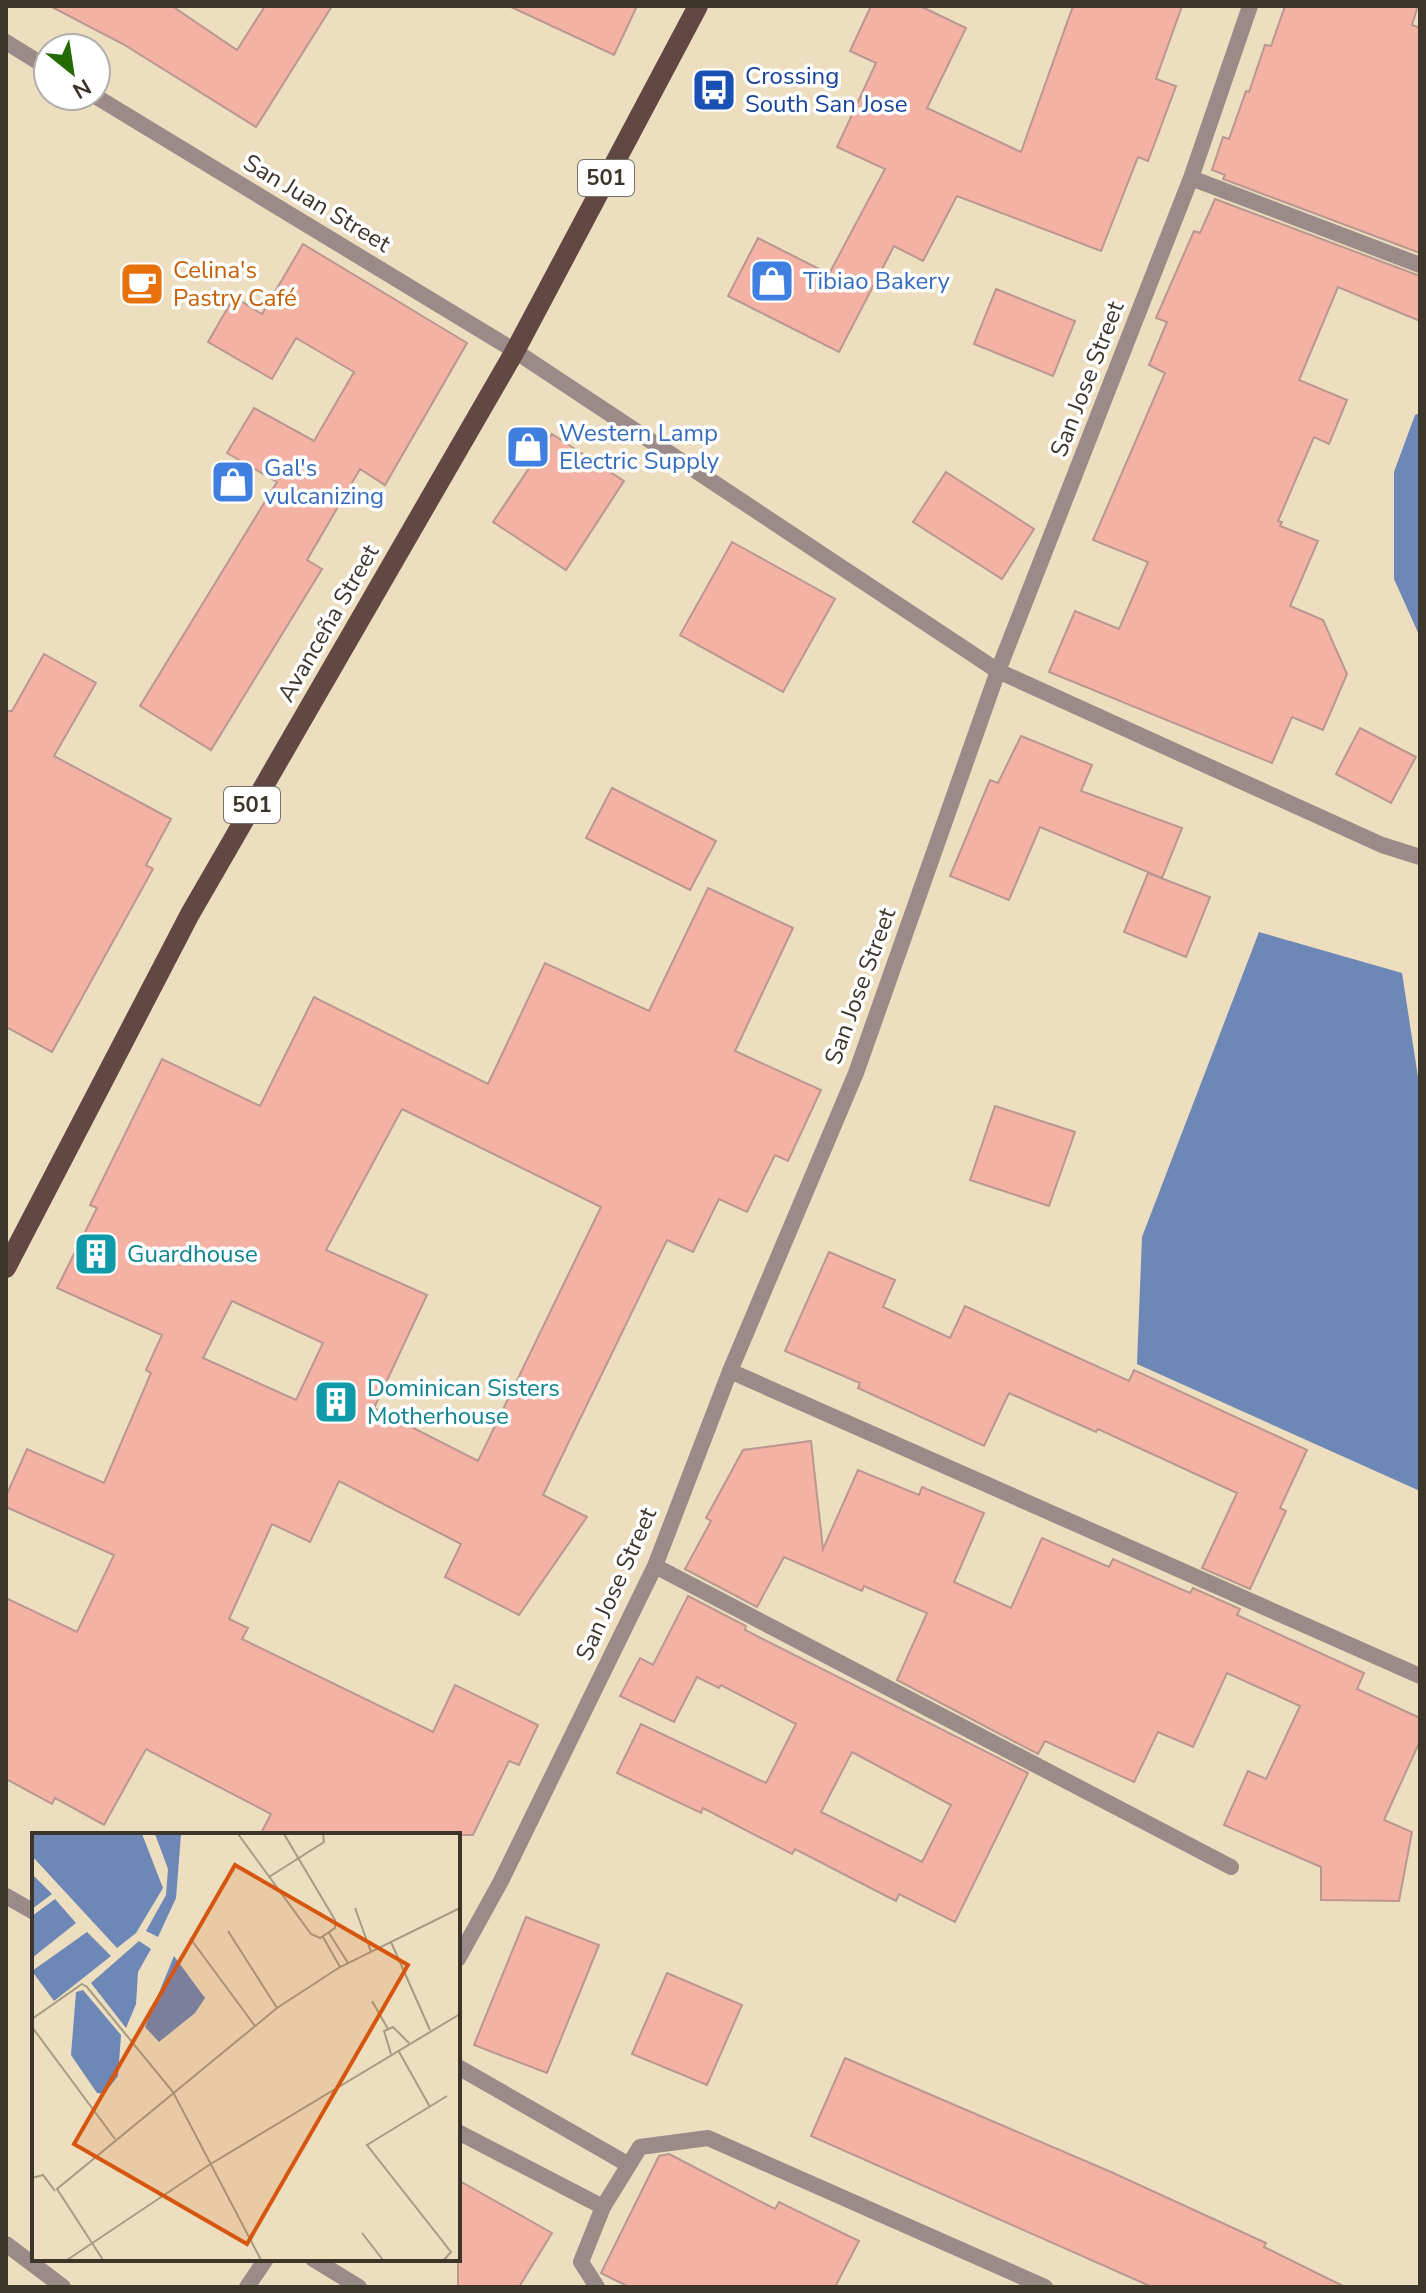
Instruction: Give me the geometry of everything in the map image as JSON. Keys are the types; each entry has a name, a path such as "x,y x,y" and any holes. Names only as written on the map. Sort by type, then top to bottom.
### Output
{"main road":[{"name":"Avanceña Street","path":"6,1268 190,914 515,351 698,6"}],"street":[{"name":"San Jose Street","path":"460,1955 501,1881 655,1566 730,1371 856,1073 998,671 1191,178 1250,6"},
{"path":"6,42 32,58"},
{"name":"San Juan Street","path":"112,106 515,351 998,671 1382,845 1420,857"},
{"path":"1191,178 1420,265"},
{"path":"730,1371 1420,1676"},
{"path":"655,1566 1231,1867"},
{"path":"6,1896 32,1911"},
{"path":"460,2068 629,2165"},
{"path":"460,2133 603,2207"},
{"path":"597,2287 581,2262 603,2207 640,2147 708,2138 1045,2287"},
{"path":"6,2244 63,2287"},
{"path":"247,2287 265,2261"},
{"path":"316,2261 359,2287"}],"water":[{"path":"1420,413 1420,637 1394,579 1394,472 1415,415"},
{"path":"1259,932 1402,973 1420,1090 1420,1491 1137,1364 1142,1237"}],"building":[{"path":"50,6 172,6 237,50 265,6 332,6 256,127 112,38 112,32 100,32"},
{"path":"509,6 637,6 614,55"},
{"path":"871,6 920,6 966,28 927,108 1021,152 1073,6 1182,6 1156,79 1176,86 1148,161 1138,157 1101,251 957,196 923,261 894,246 839,352 728,296 758,238 829,274 885,169 837,147 876,63 850,51"},
{"path":"1285,6 1418,6 1412,25 1420,28 1420,253 1223,179 1225,175 1212,170 1223,137 1229,139 1246,91 1249,92 1265,45 1271,46"},
{"path":"1215,199 1420,276 1420,321 1338,287 1299,380 1347,400 1329,444 1314,437 1278,521 1282,522 1280,526 1318,541 1290,606 1323,620 1347,674 1323,730 1292,717 1272,763 1049,672 1075,611 1119,629 1148,562 1093,540 1165,373 1149,365 1167,322 1156,318 1194,231 1200,233"},
{"path":"303,244 467,343 385,485 360,469 307,560 322,569 211,750 140,706 277,482 227,453 254,408 314,441 354,372 296,338 272,379 208,342 234,297 262,314"},
{"path":"996,289 1075,321 1053,376 974,344"},
{"path":"552,434 624,481 566,570 493,522"},
{"path":"946,472 1034,529 1002,579 913,522"},
{"path":"732,542 835,599 783,692 680,635"},
{"path":"44,654 96,683 54,756 171,819 146,865 153,869 52,1052 6,1027 6,711 12,711"},
{"path":"1360,728 1416,757 1391,803 1336,774"},
{"path":"1021,736 1092,765 1081,791 1182,828 1162,878 1040,827 1009,900 950,876 990,780 998,783"},
{"path":"612,788 716,841 690,890 586,838"},
{"path":"1148,873 1210,897 1186,957 1124,932"},
{"path":"708,888 793,928 735,1051 821,1090 788,1161 775,1155 747,1212 719,1199 693,1252 667,1240 543,1495 587,1517 519,1615 445,1577 461,1544 339,1481 310,1542 272,1524 229,1619 248,1628 242,1639 433,1732 455,1685 538,1725 519,1765 509,1761 473,1835 261,1833 271,1814 146,1749 104,1825 55,1798 52,1804 6,1779 6,1598 77,1632 114,1555 6,1507 6,1496 27,1449 104,1483 151,1373 146,1370 162,1335 57,1288 97,1208 90,1205 162,1059 260,1106 314,997 488,1084 545,963 649,1011","holes":["402,1109 601,1207 478,1461 374,1408 427,1295 326,1250","232,1301 323,1343 296,1400 203,1358"]},
{"path":"995,1106 1075,1132 1049,1206 970,1180"},
{"path":"829,1252 895,1280 883,1307 950,1338 965,1306 1129,1381 1134,1370 1307,1450 1280,1508 1286,1511 1250,1589 1202,1568 1237,1493 1098,1429 1096,1432 1009,1393 984,1446 858,1388 860,1383 785,1351"},
{"path":"811,1441 823,1549 858,1470 919,1495 922,1487 984,1513 954,1582 1011,1608 1042,1538 1109,1567 1113,1559 1190,1593 1193,1588 1240,1609 1237,1615 1364,1673 1357,1689 1420,1718 1420,1741 1384,1820 1412,1832 1399,1901 1321,1900 1321,1867 1224,1825 1248,1771 1266,1779 1300,1706 1227,1673 1193,1747 1158,1732 1134,1782 1045,1741 1038,1754 897,1680 927,1613 864,1586 862,1591 784,1557 757,1607 685,1569 711,1521 706,1518 743,1450"},
{"path":"688,1596 746,1626 745,1630 1028,1773 955,1922 899,1894 896,1901 795,1849 792,1854 703,1808 701,1813 617,1773 641,1724 766,1783 796,1724 721,1685 719,1688 697,1677 674,1722 620,1696 640,1658 653,1665","holes":["852,1752 951,1805 922,1862 821,1812"]},
{"path":"526,1917 599,1945 547,2073 474,2045"},
{"path":"667,1973 742,2005 707,2085 632,2054"},
{"path":"845,2058 1111,2172 1266,2243 1264,2247 1345,2287 1152,2287 811,2136"},
{"path":"669,2154 775,2209 779,2202 859,2241 835,2287 629,2287 601,2273 659,2156"},
{"path":"460,2181 552,2233 519,2287 458,2287"}],"place":[{"name":"Crossing South San Jose","path":"714,90"},
{"name":"Tibiao Bakery","path":"772,281"},
{"name":"Celina's Pastry Café","path":"142,284"},
{"name":"Western Lamp Electric Supply","path":"528,447"},
{"name":"Gal's vulcanizing","path":"233,482"},
{"name":"Guardhouse","path":"96,1254"},
{"name":"Dominican Sisters Motherhouse","path":"336,1402"}]}
